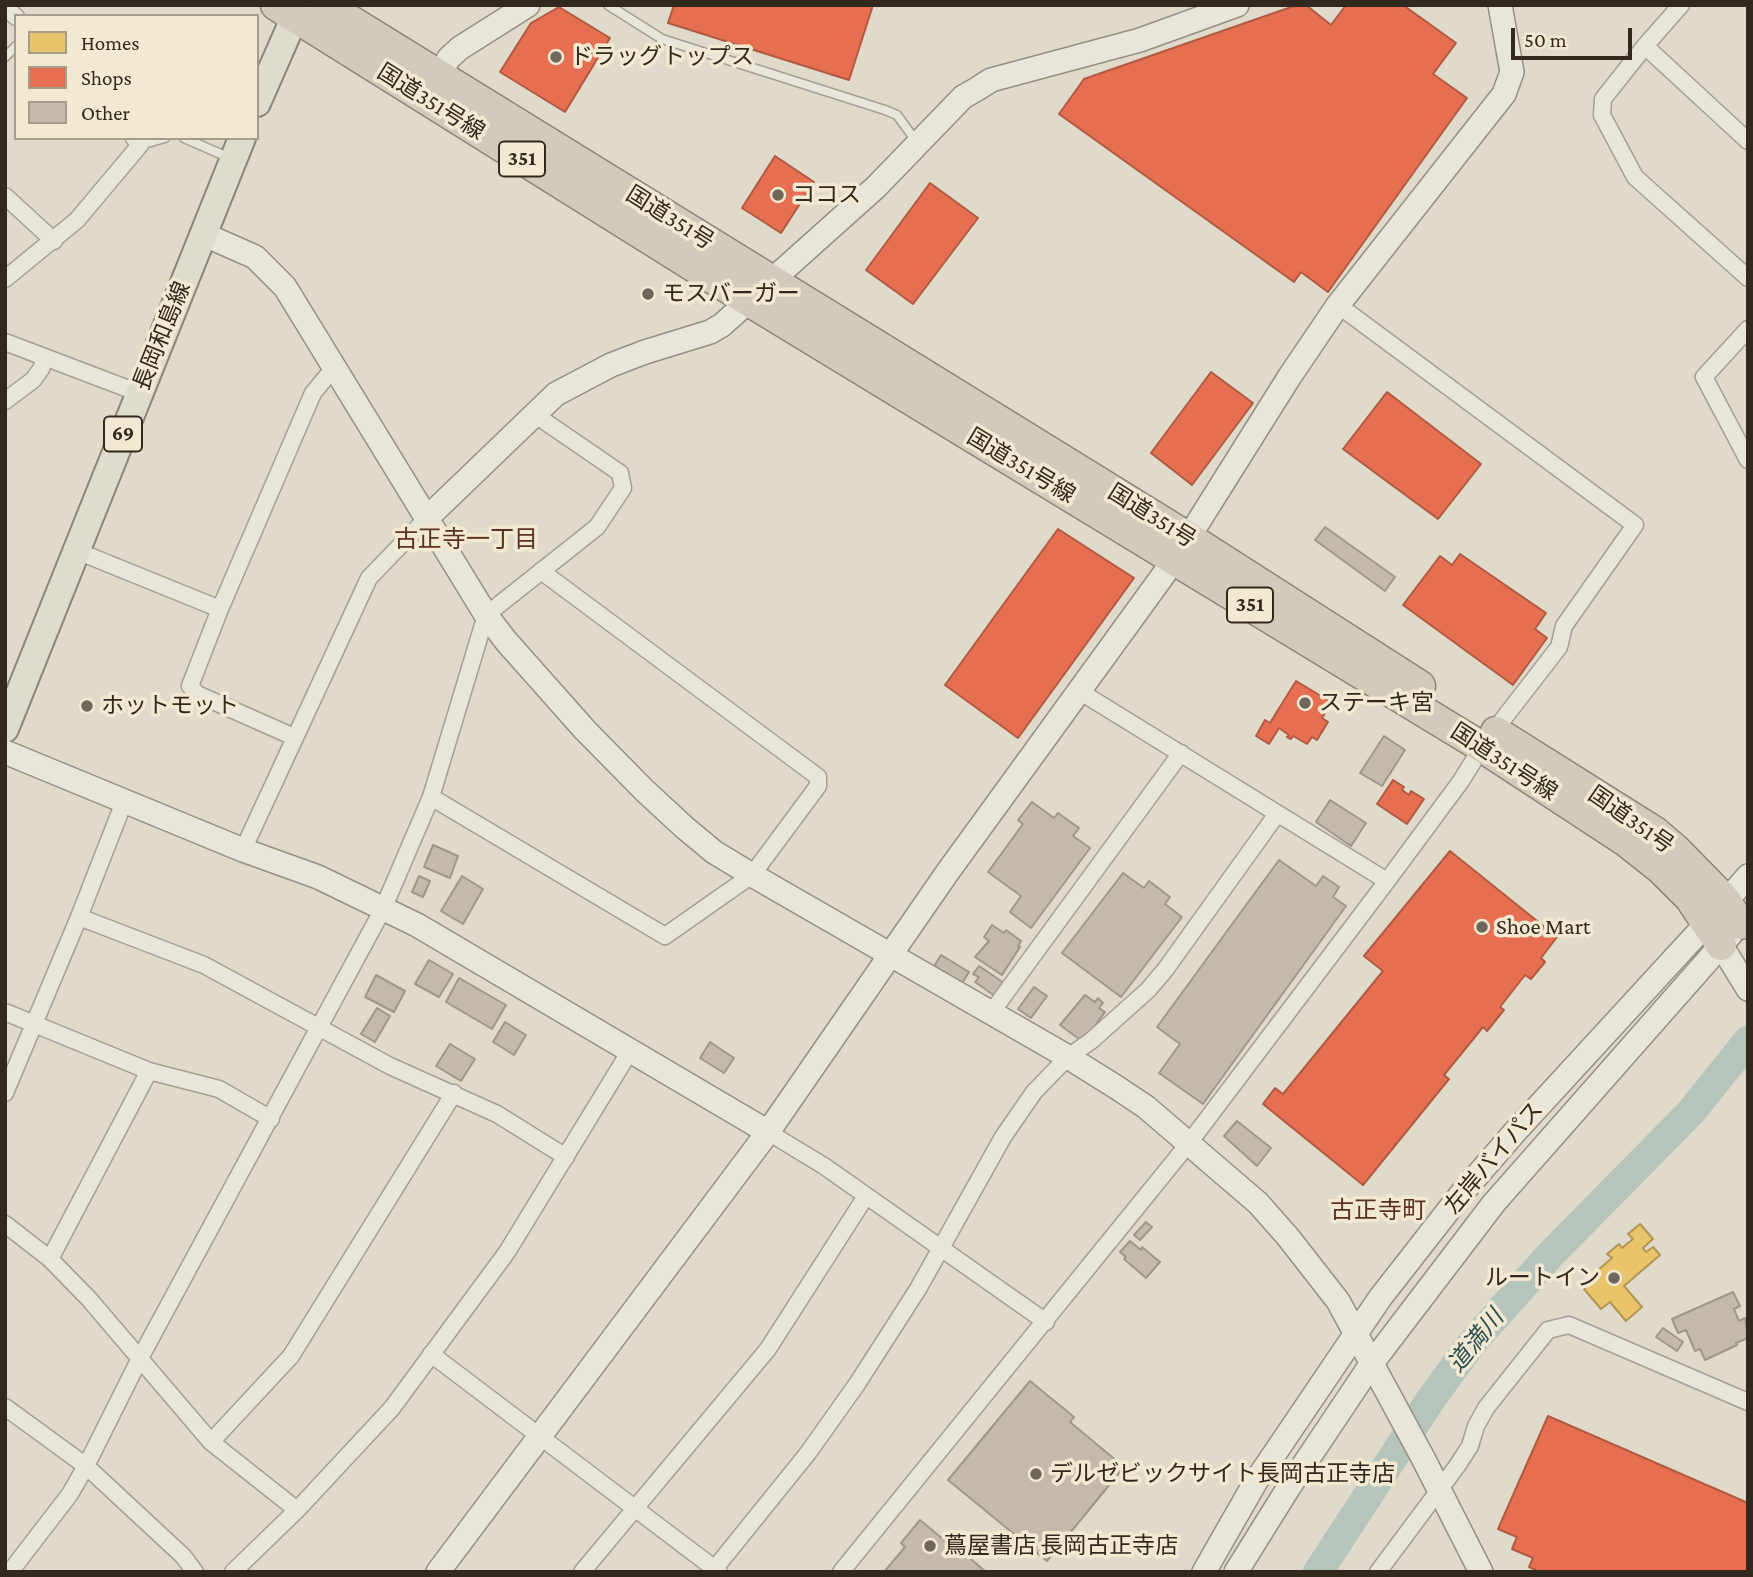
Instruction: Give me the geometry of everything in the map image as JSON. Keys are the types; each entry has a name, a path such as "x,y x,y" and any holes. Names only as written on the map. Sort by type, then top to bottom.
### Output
{"highway":[{"name":"国道351号","path":"325,5 773,282 1182,548 1488,739 1628,813 1676,850 1731,924"},
{"name":"国道351号線","path":"290,9 750,301 1182,548"}],"main road":[{"path":"259,97 290,9"},
{"name":"長岡和島線","path":"5,729 237,148"}],"street":[{"path":"439,75 449,58 460,48 528,5"},
{"path":"243,850 369,578 556,394 611,365 710,332 722,325 876,187 963,97 991,80 1140,40 1237,5"},
{"path":"438,1572 768,1132 890,954 1182,548 1338,305 1504,94 1512,72 1500,5"},
{"path":"1681,5 1603,99 1602,115 1635,177 1748,278"},
{"path":"1645,46 1748,141"},
{"path":"5,279 78,220 137,142"},
{"path":"5,196 54,241"},
{"path":"202,234 237,248 267,267 285,287 486,615 534,673 644,790 714,852 1069,1057 1146,1107 1258,1203 1338,1301 1481,1572"},
{"path":"841,1572 1189,1143 1559,647 1564,626 1635,525 1338,305"},
{"path":"1748,329 1704,377 1748,460"},
{"path":"5,342 139,393"},
{"path":"5,401 33,380 46,358"},
{"path":"294,737 197,694 190,686 220,608 313,393 333,369"},
{"path":"10,1572 86,1466 139,1360 383,909 431,797 486,615 597,527 623,488 620,473 534,414"},
{"path":"77,551 220,608"},
{"path":"431,797 665,936 752,875 818,786 818,777 541,571"},
{"path":"1079,691 1387,881"},
{"path":"5,752 243,850 318,877 458,947 824,1166 1046,1322"},
{"path":"991,1013 1181,753"},
{"path":"5,1093 79,918 124,802"},
{"path":"431,1354 715,1571 824,1431 918,1289 1003,1137 1034,1092 1069,1057 1127,1010 1165,970 1277,814"},
{"name":"左岸バイパス","path":"1236,1572 1372,1363 1494,1203 1731,924 1748,876"},
{"path":"79,918 204,965 390,1066 497,1114 566,1157"},
{"path":"1731,924 1747,988"},
{"name":"左岸バイパス","path":"1204,1572 1256,1481 1355,1333 1462,1194 1567,1074 1731,924"},
{"path":"5,1012 149,1071 219,1089 271,1119"},
{"path":"233,1572 384,1418 507,1252 630,1051"},
{"path":"50,1259 149,1071"},
{"path":"211,1442 292,1356 454,1093"},
{"path":"582,1572 768,1349 866,1196"},
{"path":"5,1224 50,1259 89,1299 211,1442 296,1510"},
{"path":"1378,1572 1457,1466 1470,1446 1476,1426 1486,1408 1548,1330 1569,1325 1748,1402"},
{"path":"5,1407 86,1466 183,1556 195,1572"}],"lane":[{"path":"608,5 662,39 886,110 897,115 918,142"},
{"path":"195,140 237,148"}],"building: Homes":[{"path":"1640,1224 1653,1239 1643,1248 1646,1252 1653,1247 1660,1255 1624,1286 1642,1307 1626,1321 1610,1302 1601,1309 1584,1289 1586,1287 1583,1283 1612,1258 1607,1254 1619,1244 1622,1248 1633,1239 1628,1234"}],"building: Shops":[{"path":"674,5 873,5 849,80 668,23"},
{"path":"1297,5 1306,5 1331,25 1346,5 1403,5 1456,43 1433,74 1467,98 1328,292 1301,272 1294,282 1059,114 1084,79"},
{"path":"559,7 610,38 565,112 500,72 531,23"},
{"path":"775,156 814,182 781,233 742,208"},
{"path":"930,183 978,218 913,304 866,270"},
{"path":"1211,372 1253,403 1192,485 1151,453"},
{"path":"1387,392 1481,464 1438,519 1343,449"},
{"path":"1058,529 1134,578 1018,738 945,685"},
{"path":"1460,554 1546,613 1535,629 1547,638 1513,685 1403,605 1440,556 1452,565"},
{"path":"1296,681 1331,702 1322,718 1328,722 1317,740 1312,737 1307,744 1293,736 1291,739 1287,737 1289,735 1279,728 1269,744 1256,736 1265,720 1270,723"},
{"path":"1393,780 1404,787 1402,790 1409,795 1411,791 1424,799 1407,824 1377,804"},
{"path":"1450,851 1557,937 1541,958 1545,962 1531,979 1525,975 1500,1007 1504,1010 1487,1031 1483,1027 1444,1075 1449,1079 1363,1185 1263,1104 1275,1088 1283,1094 1383,971 1364,956"},
{"path":"1548,1416 1748,1503 1748,1572 1540,1572 1529,1567 1533,1558 1512,1549 1517,1537 1498,1529"}],"building: Other":[{"path":"1325,527 1395,577 1385,591 1315,540"},
{"path":"1384,736 1405,750 1382,786 1360,773"},
{"path":"1330,800 1366,823 1351,846 1316,822"},
{"path":"1032,802 1054,818 1058,813 1079,828 1073,836 1090,848 1031,928 1010,912 1021,896 988,872 1023,824 1018,820"},
{"path":"433,845 458,856 450,878 424,867"},
{"path":"1279,860 1316,886 1323,876 1339,887 1333,897 1346,906 1203,1104 1159,1073 1180,1044 1157,1027"},
{"path":"1123,873 1144,888 1149,881 1170,897 1165,904 1182,917 1121,997 1062,953"},
{"path":"419,876 430,881 423,897 412,892"},
{"path":"462,876 483,889 463,924 441,911"},
{"path":"992,925 1004,933 1006,930 1021,941 1002,975 975,957 989,941 984,937"},
{"path":"941,955 969,972 961,985 933,968"},
{"path":"429,960 453,974 439,997 415,984"},
{"path":"979,966 1004,983 995,996 975,982 979,977 973,974"},
{"path":"376,975 405,991 394,1012 365,997"},
{"path":"459,978 506,1005 492,1029 446,1002"},
{"path":"1034,987 1047,996 1031,1018 1018,1009"},
{"path":"1085,995 1095,1002 1098,998 1103,1003 1099,1008 1105,1012 1083,1042 1060,1025"},
{"path":"377,1008 390,1016 375,1042 361,1034"},
{"path":"505,1022 526,1035 514,1055 493,1042"},
{"path":"710,1042 734,1058 724,1073 700,1058"},
{"path":"450,1044 475,1059 461,1081 436,1066"},
{"path":"1237,1121 1271,1148 1257,1166 1224,1136"},
{"path":"1146,1222 1152,1227 1140,1240 1134,1235"},
{"path":"1130,1241 1160,1262 1146,1278 1124,1259 1126,1257 1120,1252"},
{"path":"1733,1292 1740,1306 1734,1309 1739,1321 1745,1318 1748,1338 1705,1360 1700,1349 1695,1351 1686,1330 1678,1333 1672,1319"},
{"path":"1663,1328 1683,1342 1677,1351 1656,1337"},
{"name":"デルゼビックサイト長岡古正寺店","path":"1030,1381 1074,1417 1070,1422 1124,1467 1047,1561 948,1480"},
{"name":"蔦屋書店 長岡古正寺店","path":"920,1520 986,1572 884,1572 905,1547 901,1543"}],"waterway":[{"name":"道満川","path":"1318,1572 1431,1399 1472,1343 1551,1254 1691,1112 1748,1041"}],"place":[{"name":"ドラッグトップス","path":"556,57"},
{"name":"ココス","path":"778,195"},
{"name":"モスバーガー","path":"648,294"},
{"name":"ステーキ宮","path":"1305,703"},
{"name":"ホットモット","path":"87,706"},
{"name":"Shoe Mart","path":"1482,927"},
{"name":"ルートイン","path":"1614,1278"},
{"name":"デルゼビックサイト長岡古正寺店","path":"1036,1474"},
{"name":"蔦屋書店 長岡古正寺店","path":"930,1546"}],"district":[{"name":"古正寺一丁目","path":"466,540"},
{"name":"古正寺町","path":"1378,1211"}]}
